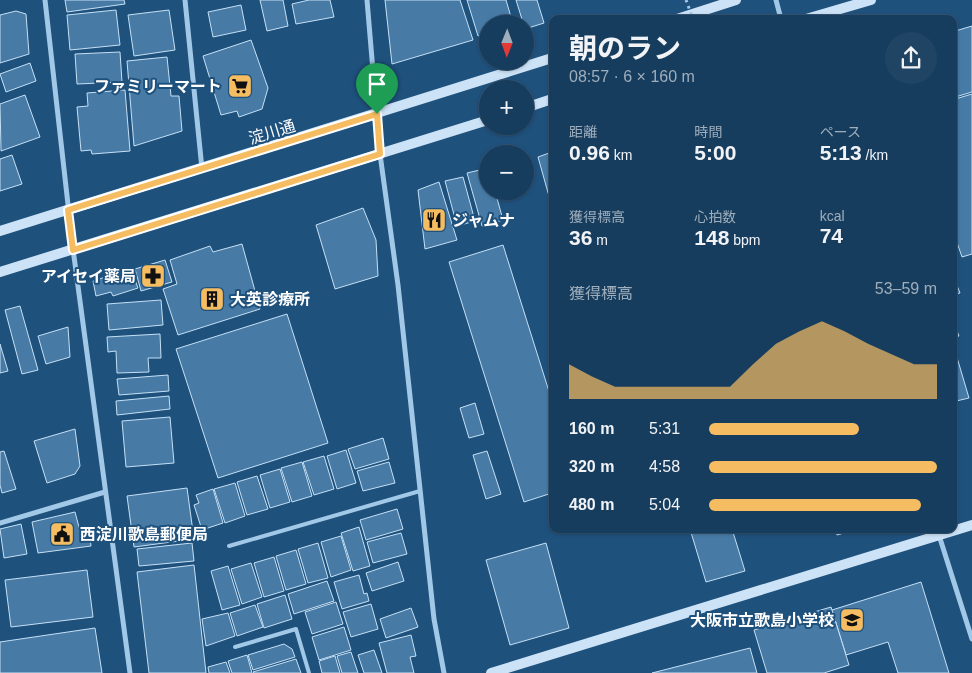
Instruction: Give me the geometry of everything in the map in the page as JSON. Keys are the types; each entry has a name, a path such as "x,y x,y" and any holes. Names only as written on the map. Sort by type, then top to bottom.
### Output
{"street":[{"path":"45,0 73,250 130,673"},
{"path":"185,0 202,169"},
{"path":"368,0 380,154 398,285 434,620 444,673"},
{"path":"689,15 736,0"},
{"path":"776,0 780,15"},
{"path":"820,15 871,0"},
{"name":"淀川通","path":"0,231 549,59"},
{"path":"534,105 549,100"},
{"path":"0,272 479,123"},
{"path":"0,523 105,492"},
{"path":"957,528 972,525"},
{"path":"491,673 935,533"},
{"path":"938,533 972,639"}],"lane":[{"path":"229,546 420,491"},
{"path":"235,647 296,629 309,673"}],"path":[{"path":"686,0 692,15"}],"building":[{"path":"65,0 124,0 125,4 67,12"},
{"path":"260,0 283,0 288,26 267,31"},
{"path":"309,0 330,0 334,17 296,24 292,4"},
{"path":"385,0 460,0 473,40 392,64"},
{"path":"467,0 506,0 510,15 479,15 478,36"},
{"path":"516,0 537,0 544,23 534,26 534,15 521,15"},
{"path":"241,5 246,30 213,37 208,12"},
{"path":"116,10 120,45 70,50 67,15"},
{"path":"169,10 175,50 134,56 128,15"},
{"path":"16,11 26,14 29,54 0,63 0,15"},
{"path":"972,26 972,92 957,96 957,30"},
{"path":"251,40 268,88 262,109 239,117 237,111 221,115 203,56"},
{"path":"120,52 122,82 77,84 75,54"},
{"path":"167,57 171,96 179,96 182,131 134,146 127,61"},
{"path":"30,63 36,81 6,92 0,74"},
{"path":"125,90 130,151 92,154 91,150 81,151 77,107 88,106 87,93"},
{"path":"972,94 972,254 962,257 957,242 957,98"},
{"path":"25,95 40,137 1,151 0,104"},
{"path":"549,153 549,196 538,157"},
{"path":"12,155 22,184 0,191 0,159"},
{"path":"479,170 479,200 497,200 503,220 482,226 467,173"},
{"path":"463,177 475,221 457,226 445,181"},
{"path":"439,182 457,240 425,249 418,190"},
{"path":"363,208 376,240 378,276 335,289 316,225"},
{"name":"大英診療所","path":"242,244 260,309 178,335 163,289 177,284 170,260 210,246 213,252"},
{"path":"503,245 549,391 549,494 524,502 449,262"},
{"name":"アイセイ薬局","path":"165,260 172,282 141,291 135,269"},
{"path":"131,269 138,288 113,296 111,292 96,296 93,281"},
{"path":"161,300 163,325 109,330 107,304"},
{"path":"20,306 38,370 22,374 5,310"},
{"path":"287,314 328,443 218,478 176,349"},
{"path":"68,327 70,357 46,364 38,336"},
{"path":"160,334 161,358 148,358 149,372 117,373 116,351 108,352 107,337"},
{"path":"0,344 8,371 0,373"},
{"path":"957,357 969,398 957,401"},
{"path":"168,375 169,391 119,395 117,379"},
{"path":"169,396 170,409 117,415 116,401"},
{"path":"475,403 484,434 469,438 460,408"},
{"path":"170,417 174,463 126,467 122,421"},
{"path":"75,429 80,466 75,474 47,483 34,441"},
{"path":"383,438 389,459 355,469 348,449"},
{"path":"346,450 356,483 337,489 327,456"},
{"path":"4,451 16,489 2,493 0,485 0,452"},
{"path":"487,451 501,494 486,499 473,455"},
{"path":"324,456 334,489 314,495 303,462"},
{"path":"302,462 312,496 292,502 281,468"},
{"path":"389,462 395,483 363,491 357,471"},
{"path":"280,469 290,502 270,508 260,475"},
{"path":"257,476 268,509 247,515 237,482"},
{"path":"235,483 245,516 225,523 214,489"},
{"path":"187,488 194,539 134,547 127,496"},
{"path":"213,489 223,523 202,530 194,505 199,503 196,495"},
{"path":"397,509 403,529 366,540 360,520"},
{"path":"75,512 80,531 89,530 91,546 38,553 32,522"},
{"path":"21,524 27,554 4,558 0,529"},
{"path":"359,527 370,566 353,571 341,533"},
{"path":"401,533 407,554 373,563 367,542"},
{"path":"691,533 733,533 745,571 706,582"},
{"path":"341,536 351,570 331,577 321,542"},
{"path":"192,543 194,561 139,566 137,549"},
{"path":"318,543 328,578 308,583 298,549"},
{"path":"546,543 569,628 510,645 486,560"},
{"path":"296,550 306,584 286,590 276,556"},
{"path":"274,557 284,591 264,597 254,563"},
{"path":"398,562 404,581 372,591 366,573"},
{"path":"251,563 262,597 242,604 231,569"},
{"path":"194,565 206,673 149,673 137,572"},
{"path":"228,566 240,605 222,610 211,571"},
{"path":"87,570 93,617 11,627 5,580"},
{"path":"359,575 364,594 367,593 369,601 342,609 334,582"},
{"path":"327,581 334,601 294,614 288,594"},
{"path":"921,582 949,673 898,673 888,642 846,655 832,610"},
{"path":"285,595 292,619 264,628 257,604"},
{"path":"336,602 343,624 312,634 305,612"},
{"path":"371,604 378,629 351,637 343,612"},
{"path":"255,605 263,627 237,636 230,613"},
{"path":"831,607 849,665 824,673 767,673 754,630"},
{"path":"411,608 418,627 386,638 380,619"},
{"path":"228,613 235,636 206,646 202,619"},
{"path":"344,627 351,650 319,660 312,637"},
{"path":"95,628 102,673 0,673 0,642"},
{"path":"411,635 416,656 410,657 414,673 387,673 379,643"},
{"path":"284,644 292,649 295,657 253,670 248,655"},
{"path":"750,648 757,673 652,673"},
{"path":"374,650 382,673 364,673 358,655"},
{"path":"351,652 358,673 342,673 337,656"},
{"path":"247,655 252,673 232,673 228,661"},
{"path":"335,656 340,673 322,673 319,661"},
{"path":"296,659 301,673 253,672"},
{"path":"226,662 230,673 209,673 208,667"}],"place":[{"name":"ファミリーマート","path":"240,86"},
{"name":"ジャムナ","path":"434,220"},
{"name":"アイセイ薬局","path":"153,276"},
{"name":"大英診療所","path":"212,299"},
{"name":"西淀川歌島郵便局","path":"62,534"},
{"name":"大阪市立歌島小学校","path":"852,620"}],"route":[{"path":"377,114 380,154 73,250 68,210 377,114"}]}
